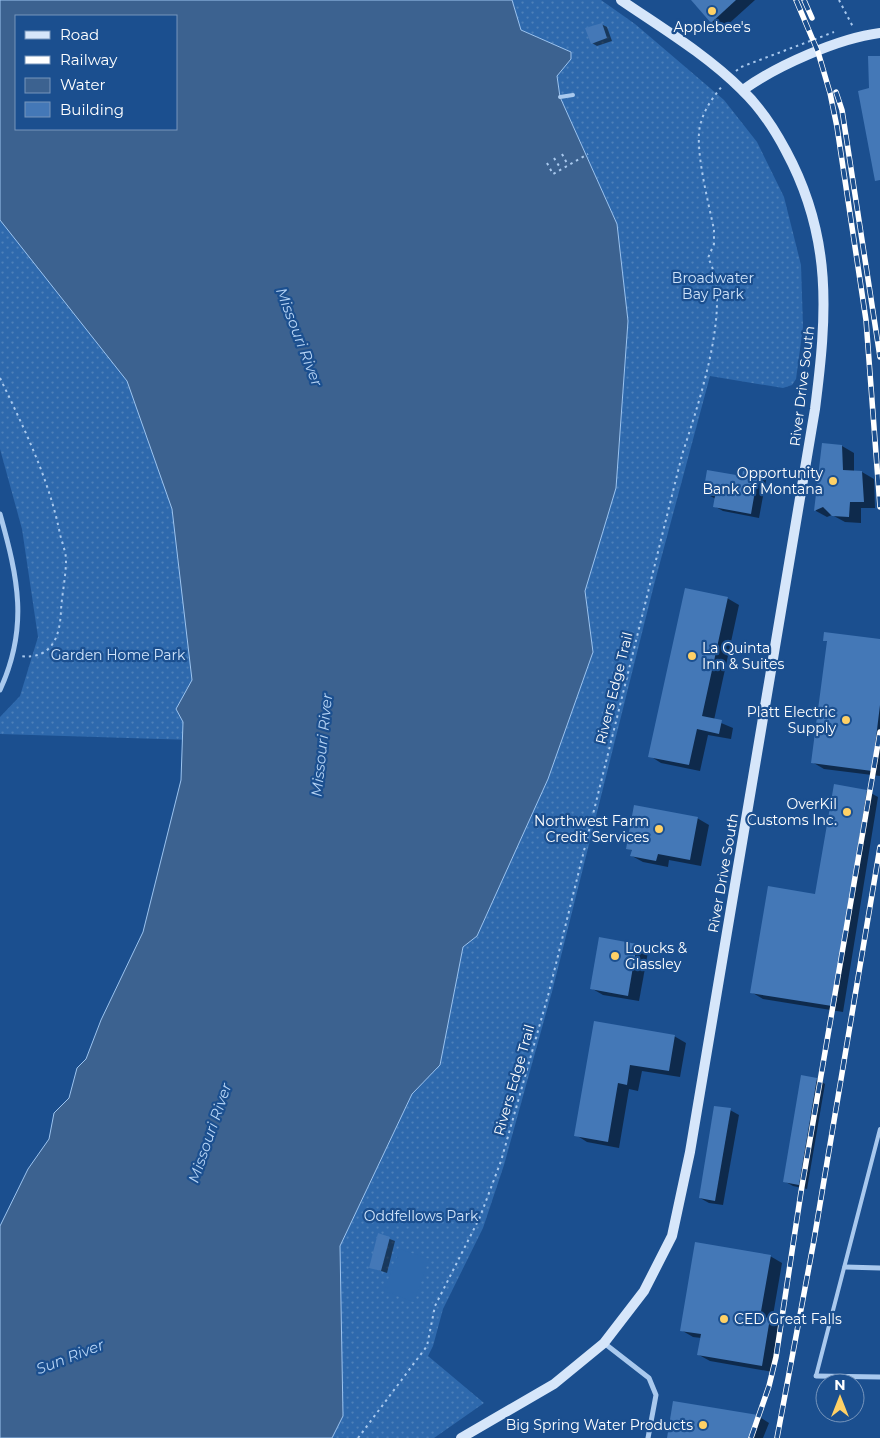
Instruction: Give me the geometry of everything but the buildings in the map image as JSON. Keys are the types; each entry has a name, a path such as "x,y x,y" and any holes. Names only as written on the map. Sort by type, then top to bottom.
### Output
{"main road":[{"name":"River Drive South","path":"462,1438 554,1384 604,1343 644,1291 672,1236 693,1132 815,409 822,352 824,298 814,216 794,167 775,130 743,90 685,44 620,0"},
{"path":"743,90 762,76 824,49 880,33"}],"street":[{"path":"0,514 15,565 19,609 17,640 0,690"},
{"path":"844,1267 880,1268"},
{"path":"604,1343 649,1378 656,1394 648,1438"},
{"path":"865,1377 880,1377"}],"lane":[{"path":"560,97 573,95"},
{"path":"817,1373 880,1130"}],"path":[{"path":"839,0 853,27 844,29"},
{"name":"Rivers Edge Trail","path":"358,1438 427,1346 435,1306 480,1217 501,1161 537,1036 682,456 703,386 713,339 716,283 714,269 708,258 714,244 714,230 698,140 700,123 712,99 740,67 836,31"},
{"path":"562,154 568,166"},
{"path":"547,163 553,174 588,154"},
{"path":"554,158 561,170"},
{"path":"0,378 35,452 57,518 66,560 60,624 56,639 49,650 35,657 12,655"}],"green space":[{"name":"Broadwater Bay Park","path":"512,0 601,0 635,24 724,100 757,142 784,197 801,265 803,327 796,379 792,385 783,388 710,376 654,585 553,988 504,1165 483,1228 443,1309 433,1346 428,1356 484,1403 434,1438 332,1438 343,1416 340,1246 412,1094 440,1065 463,947 477,936 548,779 593,652 585,591 616,488 628,321 617,224 560,97 557,76 571,59 571,52 521,30"},
{"name":"Garden Home Park","path":"0,201 108,336 166,444 202,628 193,740 0,734 0,717 20,696 38,637 22,529 0,449"},
{"path":"400,1249 429,1259 414,1302 384,1291"}],"water":[{"path":"0,0 512,0 521,30 571,52 571,59 557,76 560,97 617,224 628,321 616,488 585,591 593,652 548,779 477,936 463,947 440,1065 412,1094 340,1246 343,1416 332,1438 0,1438 0,1226 28,1169 49,1139 54,1113 69,1098 77,1068 86,1059 101,1020 143,932 181,780 183,722 176,709 192,680 172,509 127,381 0,220"}],"railway":[{"path":"796,0 818,52 830,93 837,127 866,320 880,507"},
{"path":"804,0 812,18"},
{"path":"836,92 842,110 880,357"},
{"path":"751,1438 769,1386 776,1357 801,1192 880,732"},
{"path":"777,1438 814,1240 880,847"}],"place":[{"name":"Applebee's","path":"712,11"},
{"name":"Opportunity Bank of Montana","path":"833,481"},
{"name":"La Quinta Inn & Suites","path":"692,656"},
{"name":"Platt Electric Supply","path":"846,720"},
{"name":"OverKil Customs Inc.","path":"847,812"},
{"name":"Northwest Farm Credit Services","path":"659,829"},
{"name":"Loucks & Glassley","path":"615,956"},
{"name":"CED Great Falls","path":"724,1319"},
{"name":"Big Spring Water Products","path":"703,1425"}],"water label":[{"name":"Missouri River","path":"299,337"},
{"name":"Missouri River","path":"322,745"},
{"name":"Missouri River","path":"210,1133"},
{"name":"Sun River","path":"70,1357"}],"park label":[{"name":"Oddfellows Park","path":"421,1216"}]}
